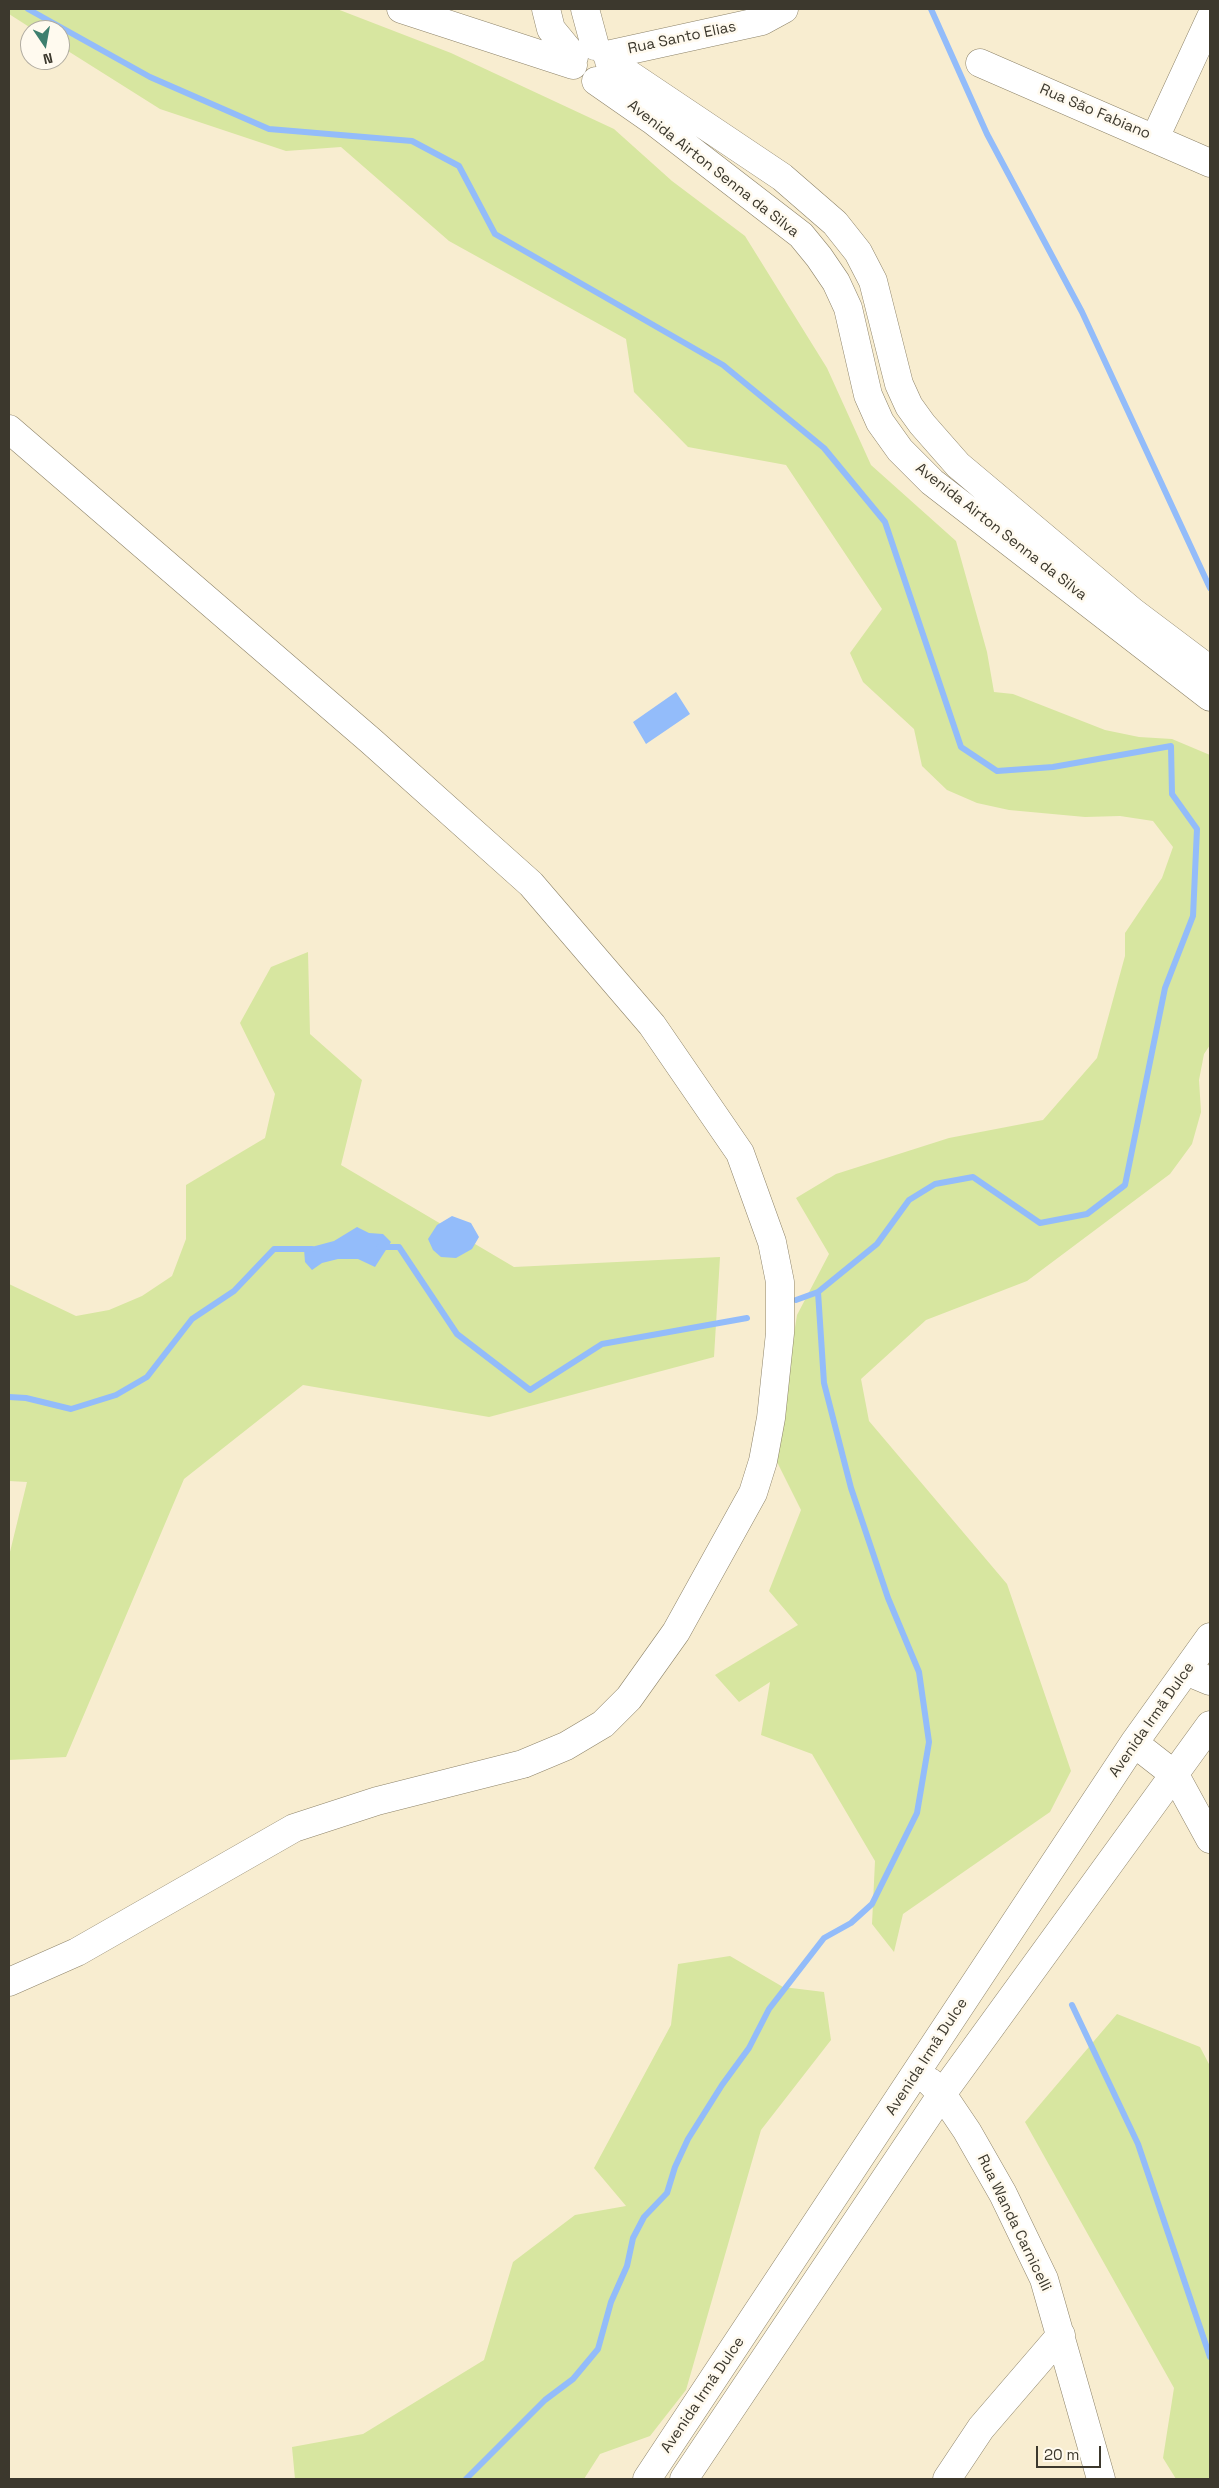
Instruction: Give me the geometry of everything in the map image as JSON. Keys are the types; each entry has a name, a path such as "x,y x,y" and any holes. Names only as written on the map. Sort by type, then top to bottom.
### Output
{"street":[{"path":"400,9 593,61"},
{"path":"546,9 551,29 593,61"},
{"path":"585,9 593,61"},
{"name":"Rua Santo Elias","path":"593,61 762,20 784,9"},
{"path":"1155,138 1210,19"},
{"name":"Avenida Airton Senna da Silva","path":"593,61 782,177 835,223 858,252 873,281 882,308 894,366 909,406 922,424 965,471 1133,612 1210,670"},
{"name":"Avenida Airton Senna da Silva","path":"593,61 652,120 793,230 820,257 836,282 848,308 868,395 880,422 900,450 932,482 1210,697"},
{"name":"Rua São Fabiano","path":"980,63 1210,162"},
{"path":"9,429 371,741 531,884 635,1005 663,1041 740,1154 772,1242 780,1282 780,1333 771,1418 764,1460 753,1493 676,1632 629,1698 603,1724 566,1746 523,1764 377,1801 294,1828 77,1952 9,1982"},
{"path":"949,495 965,471"},
{"name":"Avenida Irmã Dulce","path":"647,2479 1134,1743 1198,1676 1210,1637"},
{"name":"Avenida Irmã Dulce","path":"684,2479 942,2094 1210,1725"},
{"path":"1134,1743 1175,1775 1210,1839"},
{"name":"Rua Wanda Carnicelli","path":"918,2071 942,2094 967,2131 1003,2194 1044,2279 1102,2479"},
{"path":"947,2479 981,2428 1061,2336"}],"green space":[{"path":"9,9 337,9 451,53 614,129 672,181 745,236 827,368 871,465 956,541 987,652 994,692 1013,694 1105,730 1139,737 1172,739 1210,755 1210,1045 1204,1054 1199,1080 1201,1112 1192,1144 1170,1174 1027,1281 926,1320 861,1379 869,1421 1007,1584 1071,1771 1050,1812 903,1914 894,1952 872,1924 875,1861 812,1754 761,1735 770,1682 739,1702 715,1675 798,1625 769,1591 801,1510 774,1456 797,1315 829,1254 796,1198 836,1174 949,1138 1043,1120 1097,1058 1125,956 1125,933 1162,878 1173,847 1153,821 1120,816 1085,817 1009,810 977,803 947,790 922,766 914,729 863,682 850,653 882,609 786,465 688,447 634,392 626,339 449,241 341,147 286,151 160,109 70,52 70,20 20,21 9,14"},
{"path":"308,952 310,1034 362,1080 341,1165 514,1267 720,1257 714,1357 489,1417 303,1385 184,1479 66,1757 9,1760 9,1556 27,1482 9,1481 9,1284 76,1316 109,1310 142,1296 172,1276 186,1239 186,1185 265,1138 275,1094 240,1023 271,967"},
{"path":"730,1956 783,1987 824,1992 831,2040 761,2130 686,2390 650,2436 600,2454 584,2479 295,2479 292,2447 363,2434 484,2360 513,2262 575,2215 626,2206 594,2168 671,2025 678,1964"},
{"path":"1117,2014 1200,2047 1210,2066 1210,2479 1176,2479 1163,2458 1174,2388 1025,2122"}],"water":[{"path":"676,692 690,714 646,744 633,722"},
{"path":"452,1216 471,1223 479,1237 472,1249 456,1258 441,1257 433,1250 428,1239 437,1225"},
{"path":"357,1227 369,1233 383,1234 391,1242 375,1267 358,1259 338,1259 322,1263 312,1270 305,1262 304,1249 334,1241"}],"waterway":[{"path":"28,9 150,77 269,129 412,141 459,166 495,234 723,365 824,448 885,522 961,747 997,771 1053,767 1171,746 1172,794 1197,829 1193,916 1165,988 1125,1185 1087,1214 1040,1223 973,1177 935,1184 909,1200 877,1244 818,1292 796,1300"},
{"path":"931,9 987,134 1082,312 1210,588"},
{"path":"379,1247 399,1247 457,1334 530,1390 602,1344 747,1318"},
{"path":"9,1397 26,1398 71,1409 116,1395 147,1377 192,1319 234,1291 274,1249 312,1249"},
{"path":"466,2479 545,2400 573,2379 598,2349 611,2302 627,2266 633,2238 644,2217 667,2193 675,2167 688,2139 722,2085 749,2048 769,2009 824,1938 851,1923 872,1904 917,1813 929,1742 919,1672 888,1598 851,1488 824,1383 818,1292"},
{"path":"1072,2005 1138,2144 1210,2357"}]}
